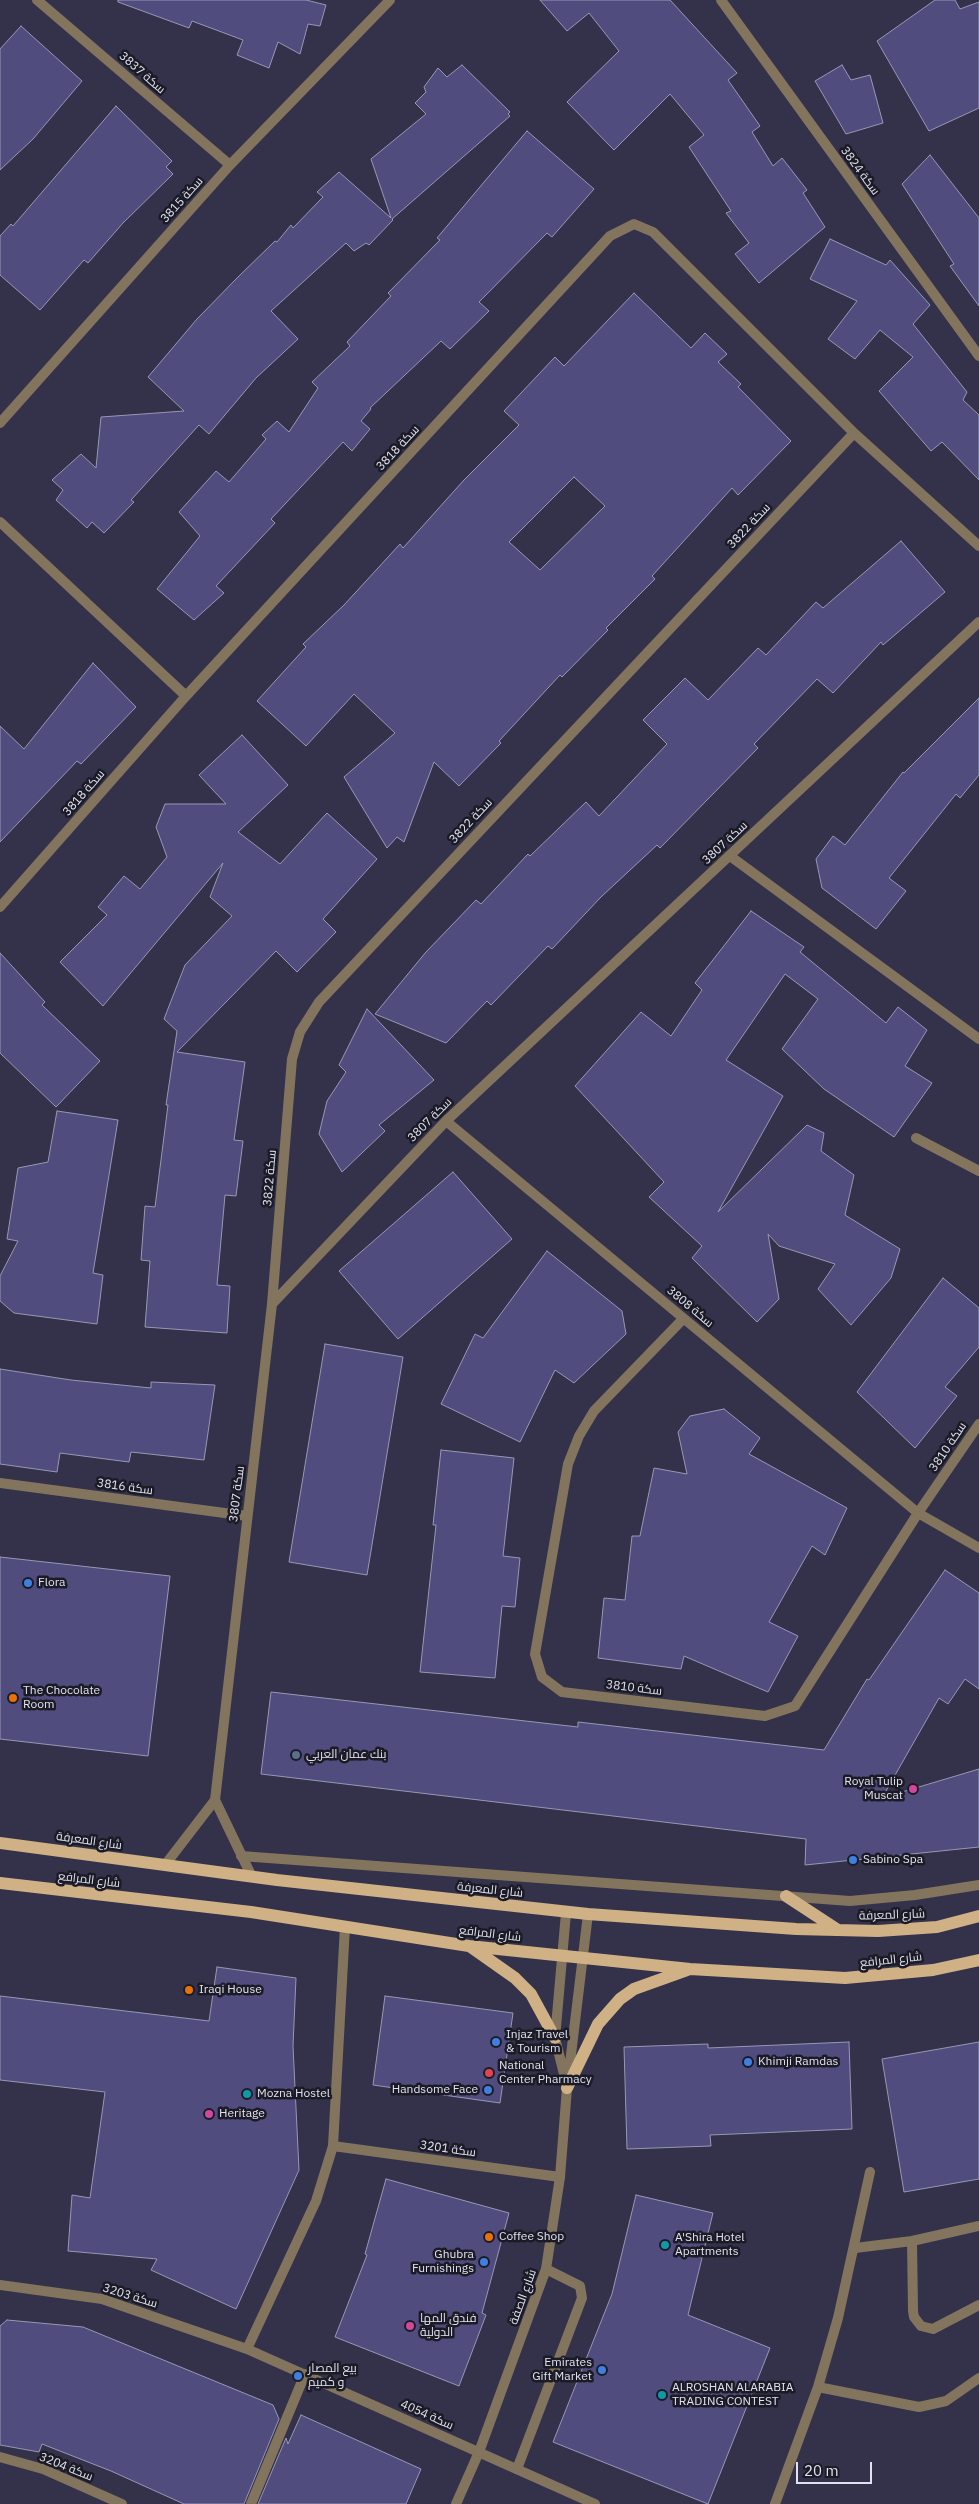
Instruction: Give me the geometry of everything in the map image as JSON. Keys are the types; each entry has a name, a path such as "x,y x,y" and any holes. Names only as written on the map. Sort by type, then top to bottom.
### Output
{"main road":[{"name":"شارع المعرفة","path":"0,1843 252,1877 566,1913 796,1929 878,1931 937,1927 979,1916"},
{"name":"شارع المرافع","path":"0,1883 251,1912 469,1946 690,1969 845,1978 933,1970 979,1960"},
{"path":"786,1896 838,1930"},
{"path":"469,1946 515,1978 531,1994 555,2038"},
{"path":"567,2088 598,2024 620,1999 634,1989 690,1969"}],"street":[{"name":"سكة 3837","path":"38,0 230,166"},
{"name":"سكة 3815","path":"0,423 230,166 390,0"},
{"name":"سكة 3824","path":"721,0 979,356"},
{"name":"سكة 3818","path":"0,907 186,696 610,236 634,224 653,232 854,432"},
{"path":"854,432 979,546"},
{"name":"سكة 3822","path":"272,1304 292,1058 300,1032 319,1002 854,432"},
{"path":"0,522 186,696"},
{"name":"سكة 3807","path":"215,1800 272,1304 446,1121 979,622"},
{"path":"730,856 979,1039"},
{"name":"سكة 3808","path":"446,1121 918,1513 979,1548"},
{"path":"916,1138 979,1171"},
{"name":"سكة 3810","path":"684,1318 594,1411 579,1436 568,1464 535,1654 542,1677 562,1692 765,1716 795,1706 918,1513 979,1424"},
{"name":"سكة 3816","path":"0,1483 247,1516"},
{"path":"165,1865 215,1800 252,1877"},
{"path":"241,1856 850,1901 914,1895 979,1885"},
{"name":"شارع الصفة","path":"566,1913 555,2038 567,2088"},
{"name":"شارع الصفة","path":"456,2504 479,2452 546,2269 560,2177 567,2088 588,1914"},
{"path":"248,2349 316,2201 332,2146 345,1926"},
{"name":"سكة 3201","path":"332,2146 560,2177"},
{"path":"775,2504 818,2387 855,2248 870,2172"},
{"path":"855,2248 912,2241 979,2226"},
{"path":"912,2241 913,2311 914,2317 921,2326 933,2329 979,2305"},
{"path":"517,2468 582,2298 580,2286 546,2269"},
{"name":"سكة 3203","path":"0,2285 102,2299 248,2349"},
{"name":"سكة 4054","path":"248,2349 595,2504"},
{"path":"251,2504 305,2374"},
{"path":"818,2387 919,2406 946,2401 979,2378"},
{"name":"سكة 3204","path":"0,2457 43,2469 122,2504"}],"building":[{"path":"118,0 306,0 326,5 320,26 308,24 300,54 278,42 269,68 237,55 243,40 192,21 189,28 118,2"},
{"path":"540,0 670,0 737,73 728,80 760,126 752,132 773,166 782,158 807,190 803,193 825,227 759,283 735,254 749,243 726,213 731,211 689,147 704,135 670,94 614,150 567,102 619,51 589,13 567,31"},
{"path":"935,0 955,0 960,9 979,2 979,108 929,131 877,41"},
{"path":"21,26 82,81 33,139 0,170 0,49"},
{"path":"462,65 510,112 508,114 510,116 392,219 369,245 366,243 354,251 346,243 271,311 298,339 256,378 209,434 199,425 131,500 134,502 104,533 92,522 87,528 56,500 63,490 52,480 81,454 96,468 101,417 184,411 148,377 197,319 275,241 277,242 291,225 293,228 323,197 317,192 339,172 391,218 371,159 426,114 415,103 426,92 424,87 438,68 447,77"},
{"path":"842,65 851,80 870,75 883,123 846,134 815,81"},
{"path":"116,106 172,161 166,167 173,174 123,223 88,263 84,260 40,310 0,275 0,236 11,224 13,226"},
{"path":"527,131 594,189 552,237 547,233 479,302 489,311 450,349 441,341 370,408 361,421 370,429 352,451 343,442 271,519 275,523 216,586 224,593 194,620 157,589 200,536 179,512 216,471 229,482 266,439 262,435 277,421 289,432 318,388 312,382 350,346 347,342 391,296 388,293 440,240 437,238"},
{"path":"930,155 979,218 979,306 950,266 954,264 902,184"},
{"path":"830,239 886,265 890,260 930,305 913,324 967,392 963,400 979,415 979,480 942,442 931,451 879,391 913,357 880,330 855,359 828,339 857,301 810,279"},
{"path":"634,293 691,348 705,333 727,354 718,362 741,384 738,387 791,441 738,495 732,488 652,576 655,579 606,628 608,630 562,677 560,675 499,741 501,743 459,786 434,762 404,842 397,837 387,848 344,777 395,733 354,694 306,746 257,701 306,647 303,644 344,605 400,544 403,548 464,480 519,425 504,411 555,357 564,366","holes":["574,477 605,506 540,570 509,542"]},
{"path":"901,541 945,592 883,645 881,642 833,693 817,679 754,744 758,748 660,848 657,845 601,897 552,949 548,946 491,1005 487,1001 446,1043 375,1014 426,952 476,900 481,904 528,854 530,856 586,802 599,816 667,744 643,720 685,678 708,700 758,648 766,655 816,602 823,608"},
{"path":"93,663 136,707 81,764 77,761 0,842 0,726 24,749"},
{"path":"979,698 979,775 960,798 956,794 889,878 906,891 876,929 822,888 816,859 833,836 845,845 903,772"},
{"path":"242,735 288,785 238,832 280,864 327,813 377,859 323,919 336,932 297,972 276,951 177,1052 245,1062 234,1140 243,1141 236,1196 225,1195 217,1285 230,1286 227,1333 145,1327 150,1261 141,1260 145,1206 155,1207 168,1105 166,1105 177,1031 164,1019 185,965 232,916 210,897 223,863 103,1006 60,962 107,915 98,907 124,876 140,889 167,857 156,827 165,804 226,804 199,775"},
{"path":"751,911 804,947 800,952 886,1023 898,1007 927,1030 905,1066 932,1083 894,1137 824,1089 782,1049 818,999 785,974 726,1060 783,1096 718,1212 807,1125 824,1133 821,1151 854,1175 845,1215 900,1249 891,1278 851,1325 818,1289 835,1264 779,1246 768,1234 779,1299 757,1322 692,1258 702,1246 649,1197 664,1182 575,1086 641,1012 671,1036 702,990 695,983"},
{"path":"0,953 45,1002 42,1005 100,1061 56,1107 0,1053"},
{"path":"367,1009 434,1080 379,1125 385,1131 342,1172 319,1134 327,1101 346,1072 339,1065"},
{"path":"57,1111 118,1120 93,1273 103,1275 97,1324 14,1313 0,1301 0,1276 18,1241 7,1239 18,1168 48,1162"},
{"path":"453,1172 512,1239 398,1339 339,1271"},
{"path":"547,1251 622,1311 626,1334 574,1383 555,1370 520,1442 441,1404 475,1334 483,1338"},
{"path":"943,1278 979,1308 979,1347 945,1387 957,1396 915,1448 857,1392"},
{"path":"325,1344 403,1357 367,1575 289,1562"},
{"path":"0,1369 71,1380 151,1388 151,1382 215,1385 204,1460 131,1452 129,1462 60,1453 57,1472 0,1464"},
{"path":"724,1409 760,1438 749,1454 847,1508 825,1555 812,1546 769,1622 798,1636 768,1692 684,1656 681,1669 598,1658 604,1598 625,1600 632,1536 640,1536 654,1468 687,1474 678,1432 690,1416"},
{"path":"441,1450 514,1458 503,1556 520,1558 515,1607 502,1606 495,1678 420,1672 436,1525 433,1525"},
{"path":"0,1557 170,1576 148,1756 0,1739"},
{"path":"945,1570 979,1593 979,1689 965,1679 948,1704 939,1698 882,1798 979,1769 979,1847 805,1865 806,1839 261,1774 271,1692 578,1727 578,1722 824,1750 867,1679 869,1680"},
{"path":"217,1967 296,1978 293,2046 299,2170 236,2309 151,2270 157,2259 68,2251 72,2195 90,2198 105,2092 0,2080 0,1996 209,2021"},
{"path":"385,1996 513,2013 500,2103 373,2085"},
{"path":"849,2042 852,2129 710,2135 711,2146 627,2149 624,2047 708,2044 708,2048"},
{"path":"979,2042 979,2179 904,2192 882,2059"},
{"path":"386,2179 509,2213 482,2313 486,2315 459,2386 335,2337 367,2255 365,2254"},
{"name":"ALROSHAN ALARABIA TRADING CONTEST","path":"636,2195 713,2213 688,2315 770,2348 708,2504 553,2442 612,2294"},
{"path":"7,2320 83,2327 273,2405 279,2419 244,2504 184,2504 111,2471 42,2444 39,2452 0,2445 0,2326"},
{"path":"301,2415 421,2469 406,2504 258,2504 286,2438 288,2444"}],"place":[{"name":"Flora","path":"28,1583"},
{"name":"The Chocolate Room","path":"13,1698"},
{"name":"بنك عمان العربي","path":"296,1755"},
{"name":"Royal Tulip Muscat","path":"913,1789"},
{"name":"Sabino Spa","path":"853,1860"},
{"name":"Iraqi House","path":"189,1990"},
{"name":"Injaz Travel & Tourism","path":"496,2042"},
{"name":"Khimji Ramdas","path":"748,2062"},
{"name":"National Center Pharmacy","path":"489,2073"},
{"name":"Handsome Face","path":"488,2090"},
{"name":"Mozna Hostel","path":"247,2094"},
{"name":"Heritage","path":"209,2114"},
{"name":"Coffee Shop","path":"489,2237"},
{"name":"A'Shira Hotel Apartments","path":"665,2245"},
{"name":"Ghubra Furnishings","path":"484,2262"},
{"name":"فندق المها الدولية","path":"410,2326"},
{"name":"Emirates Gift Market","path":"602,2370"},
{"name":"بيع المصار و كميم","path":"298,2376"},
{"name":"ALROSHAN ALARABIA TRADING CONTEST","path":"662,2395"}]}
